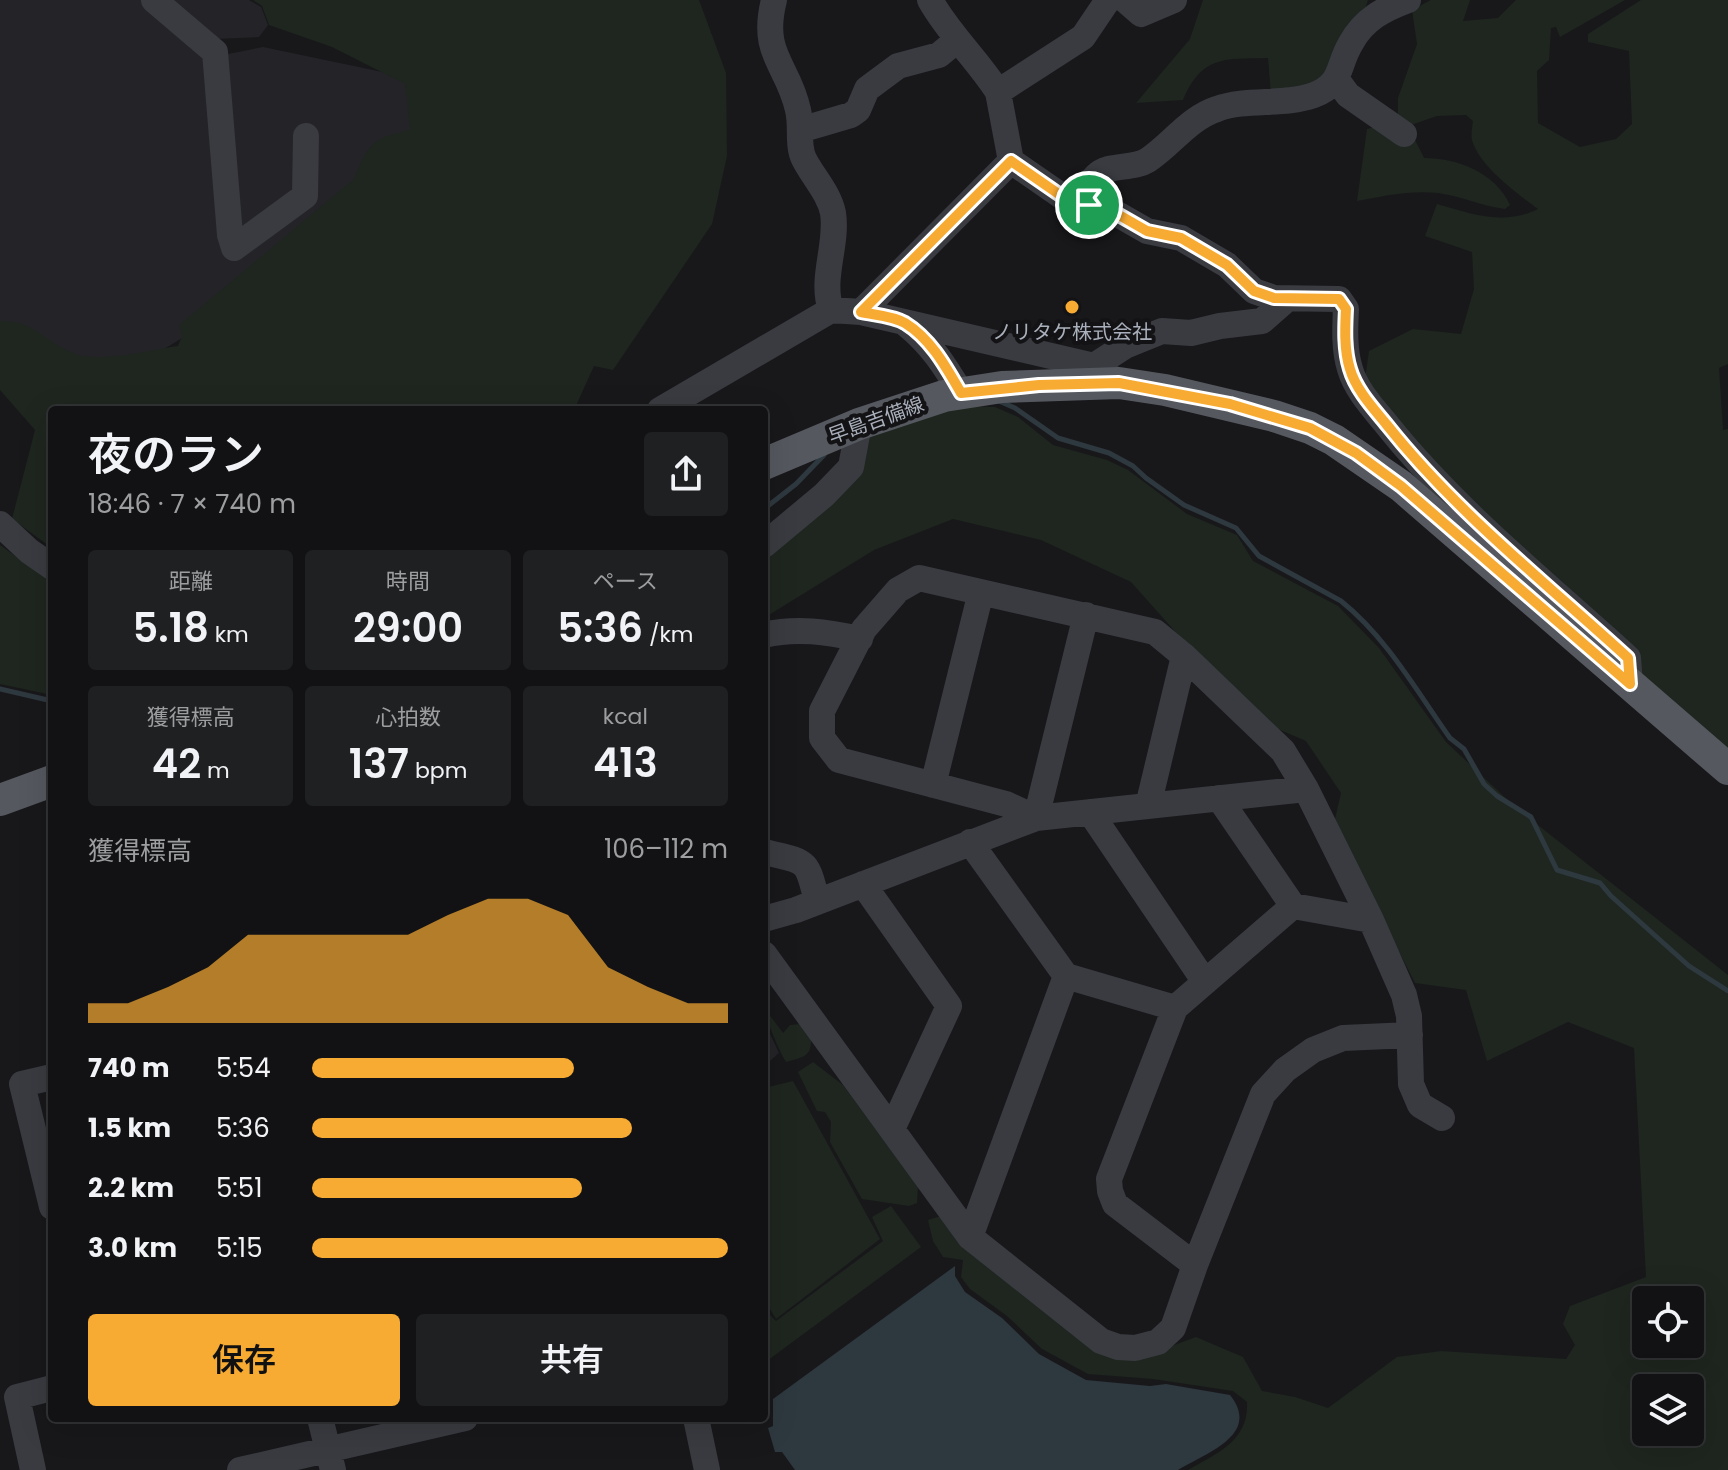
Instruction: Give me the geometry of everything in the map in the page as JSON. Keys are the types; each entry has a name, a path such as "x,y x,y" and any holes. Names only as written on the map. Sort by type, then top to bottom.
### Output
{"main road":[{"name":"早島吉備線","path":"768,462 859,424 961,393 1106,375 1230,404 1310,428 1334,440 1401,486 1728,769"},
{"path":"0,800 48,782"}],"street":[{"path":"154,0 215,52 230,235 234,248 305,196 306,136"},
{"path":"774,0 770,14 770,46 798,110 802,155 830,202 833,216 826,297 831,310"},
{"path":"930,0 956,41 986,73 998,92 1011,161 1063,197 1112,211 1147,231 1181,238 1227,265 1254,291 1274,298 1339,299 1346,309 1345,336 1350,370 1378,413 1406,449 1452,496 1628,658 1630,684"},
{"path":"998,92 1083,37 1108,0"},
{"path":"1125,0 1141,14 1174,0"},
{"path":"1089,205 1091,183 1097,174 1148,159 1200,116 1219,108 1310,97 1328,89 1337,80 1351,42 1364,24 1384,9 1408,0"},
{"path":"800,130 851,115 858,110 867,89 898,66 939,55 956,41"},
{"path":"1337,80 1348,95 1404,134"},
{"path":"861,312 1011,161"},
{"path":"667,406 831,310 861,312 1106,375 1125,346 1162,331 1191,333 1262,321 1287,299"},
{"path":"903,322 926,340 961,393"},
{"path":"768,542 824,495 851,467 859,424"},
{"path":"0,524 48,564"},
{"path":"1036,818 1006,804 839,760 822,738 822,711 864,629 898,590 919,578 1155,632 1283,751 1306,789 1371,920 1404,995 1410,1035 1411,1084 1420,1105 1442,1118"},
{"path":"933,785 981,592"},
{"path":"1036,818 1086,615"},
{"path":"768,634 823,631 860,639"},
{"path":"1148,806 1184,656"},
{"path":"768,918 1036,818 1306,789"},
{"path":"1219,798 1293,906 1371,920"},
{"path":"1090,812 1205,982"},
{"path":"970,842 1066,976 1175,1008"},
{"path":"768,853 801,860 809,869 817,902"},
{"path":"863,884 949,1006 893,1127"},
{"path":"1195,1265 1115,1204 1109,1179 1175,1008 1293,906"},
{"path":"768,959 893,1127 970,1237 1101,1341 1118,1347 1135,1348 1158,1342 1173,1328 1263,1094 1285,1070 1313,1050 1343,1038 1410,1035"},
{"path":"970,1237 1066,976"},
{"path":"48,1078 11,1086 48,1174"},
{"path":"33,1470 10,1412 17,1397 48,1389"},
{"path":"321,1422 330,1460"},
{"path":"240,1470 330,1460 452,1422"},
{"path":"697,1422 707,1470"}],"shaded area":[{"path":"0,0 143,0 208,58 263,47 416,79 421,133 268,285 143,362 64,357 0,337"},
{"path":"161,0 249,0 261,7 268,25 259,37 215,39"},
{"path":"253,0 699,0 726,73 727,156 712,224 613,370 594,366 576,406 48,406 48,545 12,519 35,430 0,390 0,321 22,324 63,348 84,356 110,357 178,346 182,336 179,325 354,179 363,157 373,144 410,130 405,84 332,47 269,25 262,6"},
{"path":"1203,0 1368,0 1364,13 1326,81 1271,95 1268,58 1227,60 1216,62 1198,75 1183,100 1136,103 1190,39"},
{"path":"1431,0 1470,0 1463,21 1498,18 1516,0 1625,0 1560,37 1556,27 1551,28 1549,60 1537,71 1538,123 1580,147 1616,139 1632,124 1629,51 1588,42 1588,34 1641,0 1728,0 1728,364 1719,368 1723,430 1728,429 1728,757 1638,674 1446,482 1365,379 1369,351 1413,329 1461,334 1474,289 1472,252 1425,236 1437,204 1500,218 1538,209 1500,179 1482,160 1472,140 1473,121 1466,115 1437,116 1408,126 1424,158 1449,161 1474,169 1503,194 1510,205 1505,209 1428,192 1357,201 1367,129 1398,121 1398,98 1417,44 1412,10"},
{"path":"964,406 995,407 1018,417 1053,445 1107,460 1128,470 1187,514 1237,535 1253,561 1338,606 1379,648 1446,742 1515,807 1728,975 1728,1470 1188,1470 1220,1451 1237,1436 1243,1427 1247,1402 1233,1391 1153,1379 1088,1374 1042,1349 1007,1316 970,1289 961,1277 963,1260 943,1257 933,1241 928,1220 941,1216 974,1257 978,1251 1041,1305 1150,1354 1196,1337 1243,1357 1262,1391 1295,1397 1328,1408 1397,1357 1441,1351 1566,1359 1575,1345 1563,1324 1570,1306 1646,1277 1634,1048 1568,1022 1487,1061 1466,990 1415,983 1339,834 1335,819 1341,793 1306,741 1278,729 1180,637 1131,582 1041,540 953,519 874,550 768,616 768,548 864,436"},
{"path":"0,545 48,579 48,694 0,684"},
{"path":"768,1013 783,1033 790,1025 800,1024 811,1034 809,1051 786,1062 772,1032"},
{"path":"768,1030 779,1053 768,1063"},
{"path":"813,1062 843,1085 918,1186 917,1203 909,1206 862,1199 830,1142 831,1122 825,1112 817,1111 798,1072"},
{"path":"793,1081 880,1239 776,1319 768,1306 768,1087"},
{"path":"891,1206 921,1247 768,1359 768,1313 776,1321 883,1241 872,1217"},
{"path":"955,1266 955,1276 965,1292 1002,1318 1039,1354 1086,1380 1150,1386 1166,1384 1230,1395 1238,1409 1239,1421 1235,1432 1215,1449 1178,1470 795,1470 782,1452 775,1452 768,1428 773,1426 773,1399"}],"waterway":[{"path":"999,401 1015,408 1058,438 1109,453 1133,466 1184,505 1236,528 1259,556 1341,601 1387,648 1450,738 1464,749 1484,784 1531,817 1557,870 1600,883 1689,966 1728,991"},
{"path":"768,506 796,484 824,455"},
{"path":"0,689 48,700"}],"place":[{"name":"ノリタケ株式会社","path":"1072,307"}],"route":[{"path":"1011,161 1063,197 1089,205 1112,211 1147,231 1181,238 1227,265 1254,291 1274,298 1339,299 1346,309 1345,336 1350,370 1362,393 1406,449 1452,496 1628,658 1630,684 1401,486 1356,453 1310,428 1230,404 1119,383 1002,387 961,393 926,340 903,322 861,312 1011,161"}]}
